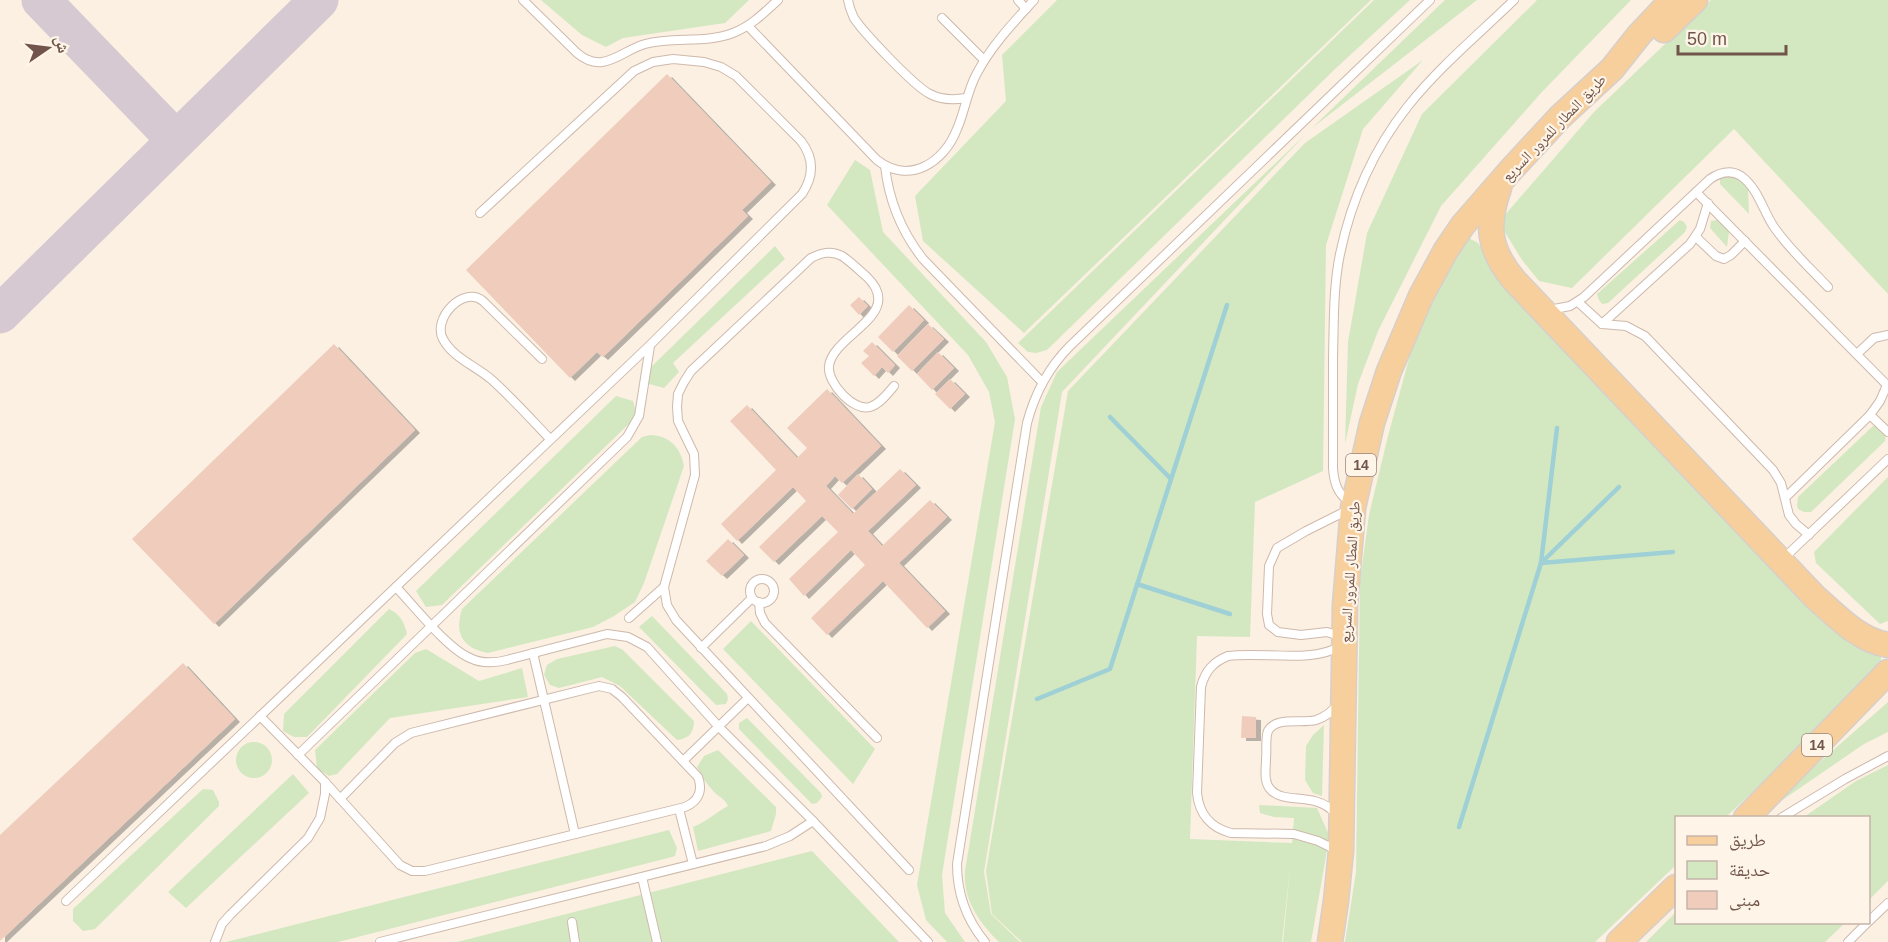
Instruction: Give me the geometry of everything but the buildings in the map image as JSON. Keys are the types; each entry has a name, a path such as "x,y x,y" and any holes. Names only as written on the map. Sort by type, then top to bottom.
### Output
{"main road":[{"name":"طريق المطار للمرور السريع","path":"1330,942 1341,851 1344,641 1353,506 1365,450 1398,346 1421,296 1446,250 1463,225 1560,117 1611,69 1639,35 1673,11 1695,0"},
{"path":"1510,171 1502,180 1492,210 1492,241 1505,269 1815,597 1850,628 1871,640 1888,645"},
{"name":"14","path":"1748,816 1888,672"},
{"path":"1619,942 1675,889"}],"lane":[{"path":"523,0 577,53 592,61 609,60 644,44 719,37 734,33 748,26 778,0"},
{"path":"848,0 855,19 915,84 935,96 951,99 966,98"},
{"path":"1018,0 1026,9"},
{"path":"748,26 877,160 885,166 903,172 922,168 948,145 958,129 970,87 984,60 1034,0"},
{"path":"985,942 975,929 963,904 957,878 957,864 1027,423 1042,382 1059,357 1070,346 1430,0"},
{"path":"1341,851 1294,834 1223,831 1215,827 1203,815 1197,793 1201,687 1209,668 1228,656 1319,654 1336,649 1344,641 1327,632 1292,635 1278,632 1267,620 1266,614 1269,566 1274,553 1282,544 1353,506 1337,488 1333,468 1335,287 1348,222 1372,162 1408,106 1429,82 1514,0"},
{"path":"942,18 984,60"},
{"path":"66,900 650,345 802,194 811,177 810,158 806,149 736,76 721,67 704,62 673,59 652,62 626,78 480,213"},
{"path":"885,166 896,216 913,246 1042,382"},
{"path":"1542,310 1562,308 1578,302 1710,179 1729,172 1742,177 1757,195 1780,235 1828,287"},
{"path":"1696,192 1888,385 1870,414 1785,498"},
{"path":"1602,324 1696,237 1704,221 1708,203"},
{"path":"1696,237 1716,256 1724,259 1745,241"},
{"path":"894,386 874,406 864,408 855,405 833,384 829,372 831,359 871,317 877,306 877,293 870,281 850,262 837,254 824,253 811,258 692,371 678,394 678,421 694,454 695,475 664,587 671,613 701,648 909,870"},
{"path":"542,359 476,296 467,296 459,301 446,313 440,324 444,342 466,363 490,379 550,439"},
{"path":"1578,302 1602,324 1626,326 1645,336 1773,470 1781,483 1786,510 1792,520 1809,535"},
{"path":"1857,354 1874,338 1888,335"},
{"path":"298,755 627,437 639,416 650,345"},
{"path":"1870,414 1888,432"},
{"path":"1781,562 1888,459"},
{"path":"396,587 460,653 483,662 495,663 607,634 638,641 655,654 719,727 813,821 928,942"},
{"path":"629,618 664,587"},
{"path":"701,648 756,600 765,623 877,738"},
{"path":"533,653 575,834"},
{"path":"260,716 325,782 339,799 400,865 412,872 425,871 679,809 696,801 700,789 698,777 622,697 612,689 592,686 411,733 395,743 339,799"},
{"path":"683,761 748,698"},
{"path":"1342,823 1332,810 1318,801 1276,794 1268,786 1266,776 1267,735 1272,726 1282,722 1313,721 1333,710 1343,698"},
{"path":"1784,816 1888,756"},
{"path":"215,942 222,924 230,915 308,838 320,818 325,782"},
{"path":"679,809 693,864"},
{"path":"380,942 413,938 778,842 802,830 813,821"},
{"path":"642,877 657,942"},
{"path":"1870,920 1888,903"},
{"path":"572,922 575,942"},
{"path":"1848,942 1866,924"}],"green space":[{"path":"541,0 749,0 725,23 623,38 606,47 582,35"},
{"path":"1057,0 1371,0 1024,333 923,241 915,196 1006,101 1002,55"},
{"path":"1374,0 1410,0 1334,70 1047,350 1036,353 1028,352 1018,343"},
{"path":"1445,0 1477,0 1312,128"},
{"path":"1537,0 1631,0 1541,93 1441,206 1378,331 1358,384 1345,444 1348,342 1367,233 1422,114"},
{"path":"1711,0 1888,0 1888,294 1734,129 1572,288 1539,281 1522,260 1503,229 1504,216 1594,112"},
{"path":"1423,60 1363,129 1326,245 1323,471 1255,502 1250,637 1197,636 1190,839 1292,843 1294,818 1274,817 1260,813 1259,805 1317,808 1329,835 1311,942 1283,942 1291,860 1282,942 1022,942 992,914 986,871 1068,391 1305,143"},
{"path":"1305,135 1062,392 984,872 991,914 1020,942 999,942 974,910 967,892 965,871 1041,407 1057,372"},
{"path":"855,160 870,170 883,232 986,342 1007,377 1015,419 942,875 945,913 965,942 947,942 926,920 917,885 995,422 989,392 968,355 827,205"},
{"path":"1736,171 1748,188 1749,214 1720,184 1720,175"},
{"path":"1680,220 1687,227 1685,232 1608,303 1602,304 1597,294"},
{"path":"1711,221 1721,221 1729,232 1727,247 1710,228"},
{"path":"1463,235 1478,243 1501,276 1782,576 1850,644 1874,650 1881,657 1881,666 1877,675 1727,816 1675,816 1675,866 1595,942 1345,942 1356,872 1360,581 1369,515 1419,322"},
{"path":"775,246 785,259 673,363 679,372 664,388 649,384 649,369"},
{"path":"616,396 633,401 637,416 442,605 426,607 416,591"},
{"path":"1873,426 1879,426 1886,432 1885,441 1811,512 1798,509 1798,497"},
{"path":"650,435 663,438 673,444 680,453 684,466 644,583 635,602 593,627 488,653 472,648 460,633 462,609 642,437"},
{"path":"1888,477 1888,621 1880,624 1816,563 1814,552"},
{"path":"389,609 401,619 407,634 307,737 294,737 283,731 284,714"},
{"path":"652,616 727,694 726,704 716,705 639,627"},
{"path":"751,621 875,749 853,784 723,649"},
{"path":"615,646 623,650 694,721 692,732 687,737 677,740 620,686 602,677 559,688 550,685 544,675 547,665 557,659"},
{"path":"426,649 479,681 522,668 528,697 390,718 337,774 329,776 317,769 315,750 415,653"},
{"path":"1888,702 1888,732 1864,744 1758,816"},
{"path":"747,718 821,793 822,797 817,803 812,804 739,729 739,723"},
{"path":"1324,725 1322,796 1313,793 1305,780 1306,746 1313,735"},
{"path":"254,742 266,748 272,760 266,772 254,778 242,772 236,760 242,748"},
{"path":"718,750 776,807 776,814 771,831 698,851 693,827 728,806 709,786 697,767 704,756"},
{"path":"1888,765 1888,881 1870,899 1870,816 1805,816 1856,781"},
{"path":"293,774 309,793 186,908 168,892"},
{"path":"203,789 213,790 219,806 95,929 83,931 73,921 73,909"},
{"path":"669,830 677,848 675,856 338,942 226,942"},
{"path":"812,851 899,942 457,942"},
{"path":"1675,913 1675,924 1844,924 1825,942 1646,942"}],"waterway":[{"path":"1037,699 1110,669 1227,305"},
{"path":"1110,417 1171,479"},
{"path":"1459,827 1541,563 1557,428"},
{"path":"1541,563 1619,487"},
{"path":"1541,563 1673,552"},
{"path":"1137,584 1230,614"}],"taxiway":[{"path":"41,0 176,140"},
{"path":"0,314 319,0"}]}
